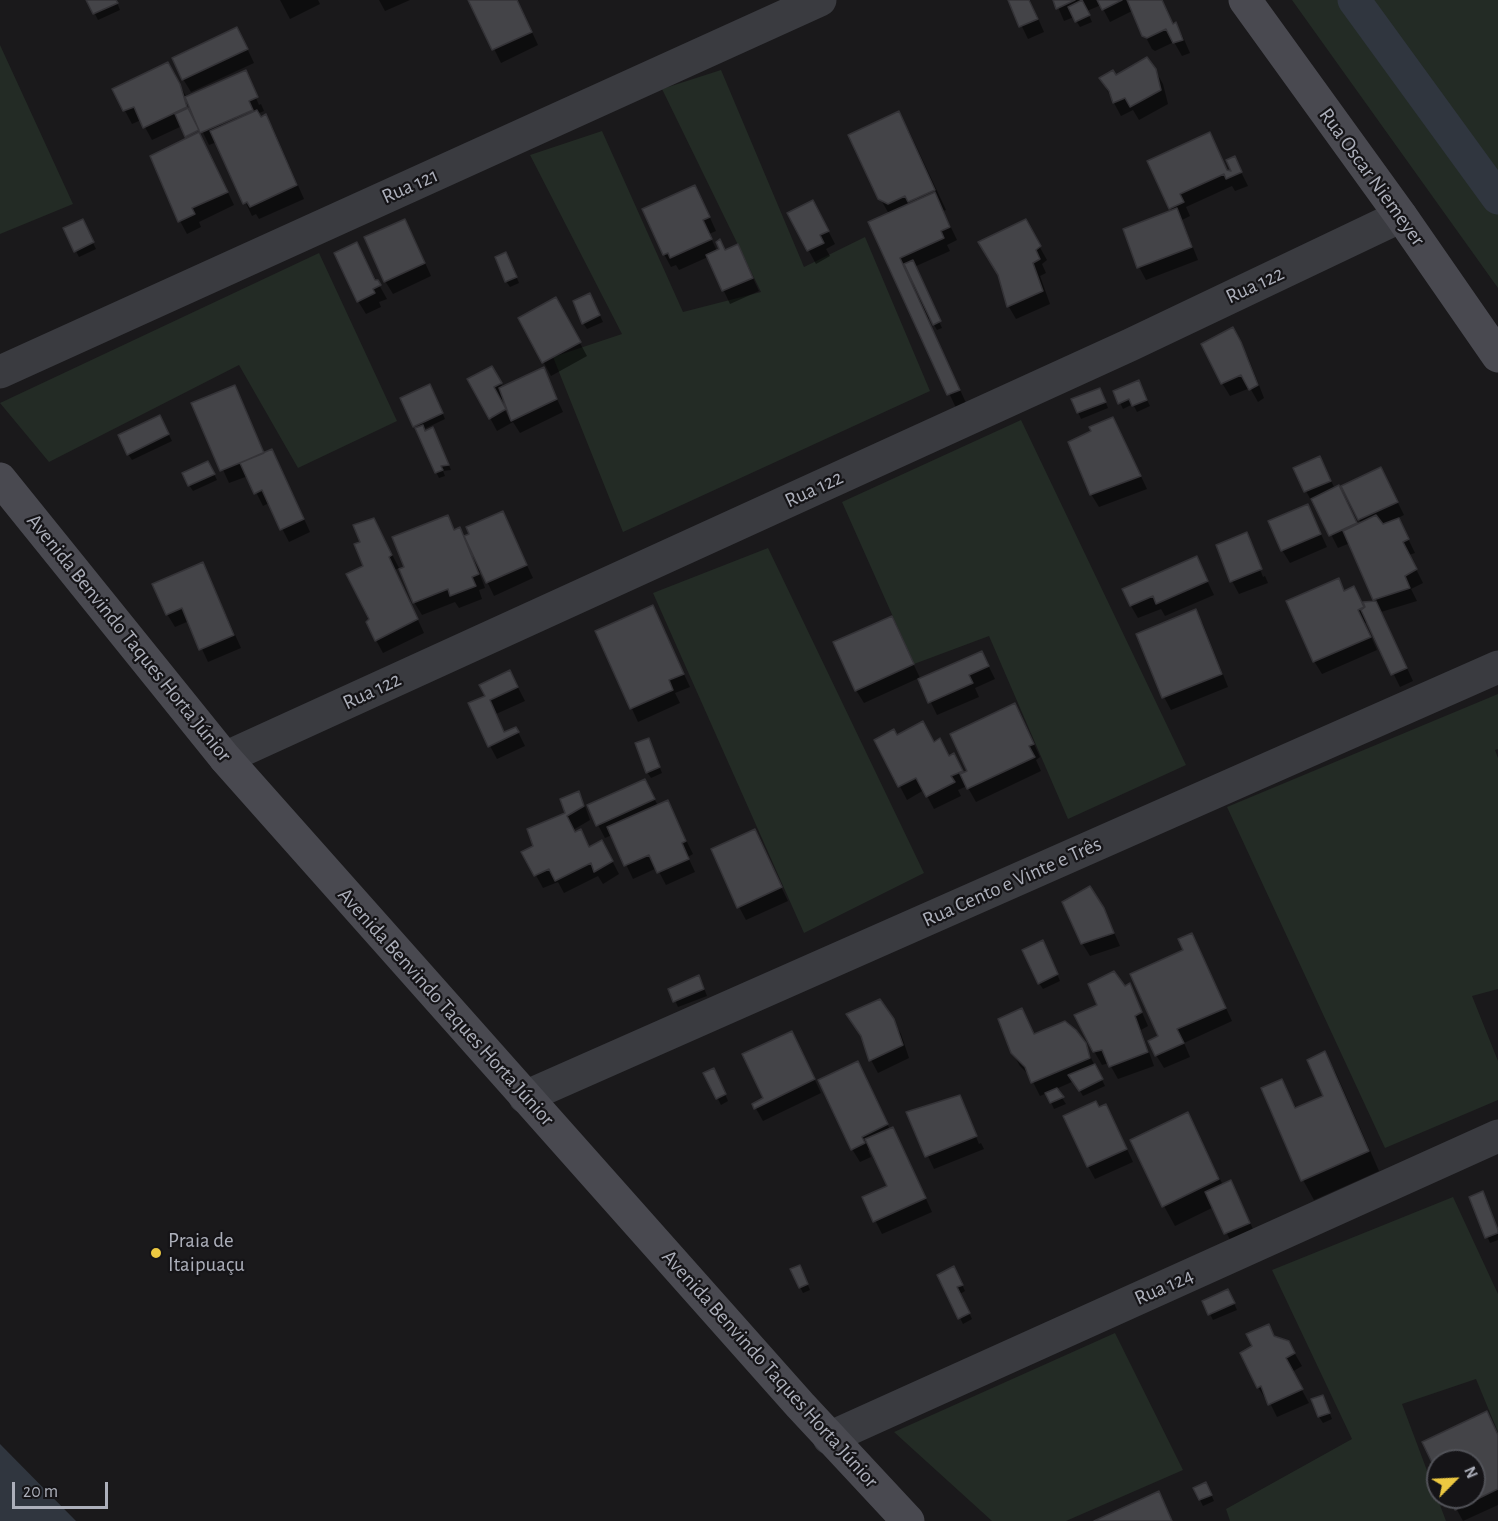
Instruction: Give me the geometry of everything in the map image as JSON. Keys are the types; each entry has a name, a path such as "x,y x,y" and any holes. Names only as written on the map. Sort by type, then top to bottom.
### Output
{"street":[{"name":"Rua 121","path":"0,372 820,0"},
{"name":"Rua Oscar Niemeyer","path":"1245,0 1401,216 1498,356"},
{"name":"Rua 122","path":"225,758 1130,345 1401,216"},
{"name":"Avenida Benvindo Taques Horta Júnior","path":"0,479 225,758 829,1438 908,1521"},
{"name":"Rua Cento e Vinte e Três","path":"525,1097 1498,667"},
{"name":"Rua 124","path":"829,1438 1498,1136"}],"shaded area":[{"path":"1292,0 1498,0 1498,288"},
{"path":"0,45 73,204 0,234"},
{"path":"721,70 804,267 865,237 930,391 623,532 553,357 622,334 530,155 602,131 683,312 761,292 662,89"},
{"path":"319,253 397,421 298,468 239,365 49,462 0,403"},
{"path":"1021,420 1186,765 1068,819 989,636 914,664 842,502"},
{"path":"768,548 924,873 804,933 653,593"},
{"path":"1498,694 1498,749 1495,750 1498,758 1498,989 1472,996 1498,1061 1498,1100 1385,1148 1227,807"},
{"path":"1453,1197 1498,1294 1498,1432 1476,1379 1402,1404 1426,1468 1426,1509 1441,1509 1446,1521 1230,1521 1226,1509 1352,1439 1272,1270"},
{"path":"1115,1333 1183,1470 1066,1521 992,1521 894,1432"},
{"path":"0,1444 76,1521 0,1521"}],"building":[{"path":"86,0 116,0 118,3 93,14"},
{"path":"468,0 517,0 532,32 492,50"},
{"path":"1008,0 1029,0 1038,19 1019,27"},
{"path":"1053,0 1075,0 1056,9"},
{"path":"1082,0 1090,15 1075,22 1068,7"},
{"path":"1097,0 1122,0 1102,10"},
{"path":"1127,0 1162,0 1173,24 1176,22 1183,40 1173,43 1166,29 1147,38 1142,36"},
{"path":"237,27 248,49 182,80 172,58"},
{"path":"1147,57 1156,69 1161,90 1130,107 1125,98 1113,103 1109,91 1099,78 1113,70 1116,75"},
{"path":"168,62 180,84 187,107 143,128 134,107 123,111 112,89"},
{"path":"246,70 258,97 249,101 253,110 200,133 185,97"},
{"path":"188,108 199,130 185,137 175,114"},
{"path":"257,110 261,117 266,114 297,185 250,207 247,202 243,204 210,131"},
{"path":"899,111 935,190 908,202 905,196 888,204 878,199 848,135"},
{"path":"199,132 228,192 192,208 195,214 178,222 150,156"},
{"path":"1210,132 1227,170 1231,171 1226,160 1235,156 1242,172 1226,179 1224,174 1180,194 1184,202 1169,209 1147,161"},
{"path":"695,185 710,217 703,220 712,239 670,258 668,253 663,255 642,209"},
{"path":"935,192 950,227 941,231 944,238 900,258 960,390 947,395 868,222"},
{"path":"813,200 829,231 820,235 824,243 807,251 787,213"},
{"path":"1177,208 1192,247 1137,268 1123,229"},
{"path":"83,219 94,242 74,252 63,228"},
{"path":"405,219 425,263 384,282 364,237"},
{"path":"1026,219 1041,246 1036,250 1040,259 1033,263 1043,291 1007,307 998,275 978,242"},
{"path":"720,239 725,250 738,244 753,278 722,291 706,255 719,249 716,242"},
{"path":"357,242 375,280 378,280 381,285 373,289 375,293 357,302 334,253"},
{"path":"506,252 517,277 505,282 495,257"},
{"path":"913,260 941,321 933,325 904,264"},
{"path":"590,293 600,315 582,324 573,301"},
{"path":"556,297 581,342 542,363 518,318"},
{"path":"1233,327 1258,385 1249,390 1241,375 1221,384 1201,344"},
{"path":"492,366 502,383 494,387 506,409 489,419 467,379"},
{"path":"544,367 557,399 511,421 499,388"},
{"path":"1139,380 1147,400 1132,406 1129,399 1118,404 1113,391"},
{"path":"430,384 443,413 413,427 400,398"},
{"path":"235,385 264,453 220,471 191,403"},
{"path":"1100,388 1106,402 1077,413 1071,399"},
{"path":"160,415 169,434 127,455 118,435"},
{"path":"1113,417 1141,476 1090,495 1068,442 1091,431 1089,427"},
{"path":"423,425 425,431 433,427 449,465 441,466 443,470 435,473 415,428"},
{"path":"272,449 304,519 280,530 262,490 254,494 240,463"},
{"path":"1320,456 1331,481 1304,492 1293,468"},
{"path":"208,461 215,474 188,486 182,473"},
{"path":"1381,467 1398,502 1358,520 1341,486"},
{"path":"1339,485 1357,523 1329,536 1311,499"},
{"path":"1308,504 1321,534 1281,551 1268,521"},
{"path":"503,511 527,565 486,583 464,536 469,534 466,527"},
{"path":"448,515 454,530 460,527 479,574 472,577 476,586 450,596 448,589 413,603 399,569 404,567 392,537"},
{"path":"1376,515 1383,524 1399,518 1409,539 1403,542 1417,569 1405,576 1410,588 1373,600 1343,531"},
{"path":"374,518 392,555 389,557 418,619 375,641 366,622 369,619 346,574 363,566 354,544 360,542 353,525"},
{"path":"1247,532 1262,569 1230,582 1216,545"},
{"path":"1197,556 1208,581 1156,604 1153,596 1130,606 1122,589"},
{"path":"203,562 234,635 199,650 182,608 166,615 152,584"},
{"path":"1339,578 1344,591 1354,586 1364,607 1358,610 1371,637 1313,662 1286,601"},
{"path":"1376,601 1407,668 1391,675 1361,610 1365,607 1363,602"},
{"path":"653,605 684,674 669,680 673,690 630,709 595,631"},
{"path":"1196,609 1222,674 1162,698 1136,634"},
{"path":"892,616 914,664 855,691 833,642"},
{"path":"982,651 989,666 969,675 973,683 928,703 918,679"},
{"path":"510,670 518,687 490,700 504,732 516,727 519,732 488,747 468,703 485,696 479,685"},
{"path":"1015,703 1034,744 1029,746 1035,757 967,789 960,774 967,771 950,734"},
{"path":"923,721 934,742 940,738 949,756 954,753 963,771 951,776 955,782 926,797 916,778 898,787 874,740 894,729 897,735"},
{"path":"649,738 660,767 646,773 635,743"},
{"path":"645,779 655,799 596,826 587,805"},
{"path":"579,791 584,806 567,816 575,832 581,829 589,847 602,840 613,861 594,872 591,863 555,881 549,869 534,876 521,852 533,846 527,829 565,813 560,799"},
{"path":"668,800 686,841 682,843 689,859 657,873 649,855 624,866 607,827"},
{"path":"755,829 782,887 737,908 711,849"},
{"path":"1090,886 1104,908 1114,933 1081,944 1062,902"},
{"path":"1192,933 1226,1008 1177,1029 1184,1043 1155,1056 1148,1041 1158,1036 1130,974 1183,950 1178,939"},
{"path":"1043,940 1058,974 1038,984 1022,950"},
{"path":"1114,971 1125,986 1130,983 1142,1012 1135,1016 1148,1052 1109,1067 1102,1050 1093,1052 1074,1015 1097,1005 1088,984"},
{"path":"699,975 704,989 673,1002 668,989"},
{"path":"880,999 894,1019 903,1045 869,1061 861,1036 846,1014"},
{"path":"1022,1008 1034,1034 1065,1021 1086,1043 1090,1058 1031,1083 1025,1067 1011,1053 998,1019"},
{"path":"792,1031 815,1079 754,1109 752,1104 763,1098 742,1054"},
{"path":"1325,1051 1369,1151 1301,1181 1261,1088 1282,1079 1295,1108 1323,1096 1307,1060"},
{"path":"858,1061 888,1124 862,1137 865,1143 851,1150 818,1080"},
{"path":"1095,1064 1103,1079 1079,1091 1068,1075"},
{"path":"714,1068 726,1094 716,1099 703,1073"},
{"path":"1057,1088 1064,1097 1050,1103 1045,1093"},
{"path":"960,1095 977,1136 925,1157 906,1112"},
{"path":"1096,1101 1099,1107 1106,1104 1127,1149 1087,1167 1063,1116"},
{"path":"1188,1112 1219,1179 1162,1207 1130,1140"},
{"path":"893,1127 926,1198 873,1222 862,1197 887,1186 865,1139"},
{"path":"1231,1180 1250,1223 1224,1234 1205,1192"},
{"path":"1483,1191 1498,1230 1498,1233 1485,1238 1469,1197"},
{"path":"800,1265 808,1284 799,1288 790,1269"},
{"path":"954,1266 963,1285 957,1287 970,1313 958,1319 937,1275"},
{"path":"1228,1289 1235,1303 1208,1315 1202,1301"},
{"path":"1269,1324 1274,1336 1289,1341 1295,1353 1286,1358 1303,1389 1268,1405 1261,1386 1257,1388 1240,1353 1252,1346 1246,1334"},
{"path":"1323,1395 1330,1413 1318,1417 1311,1399"},
{"path":"1487,1411 1498,1435 1498,1489 1486,1495 1486,1449 1426,1450 1422,1442"},
{"path":"1206,1482 1212,1495 1199,1500 1193,1488"},
{"path":"1159,1491 1172,1521 1094,1521"}],"waterway":[{"path":"1354,0 1498,198"}],"place":[{"name":"Praia de Itaipuaçu","path":"156,1253"}]}
